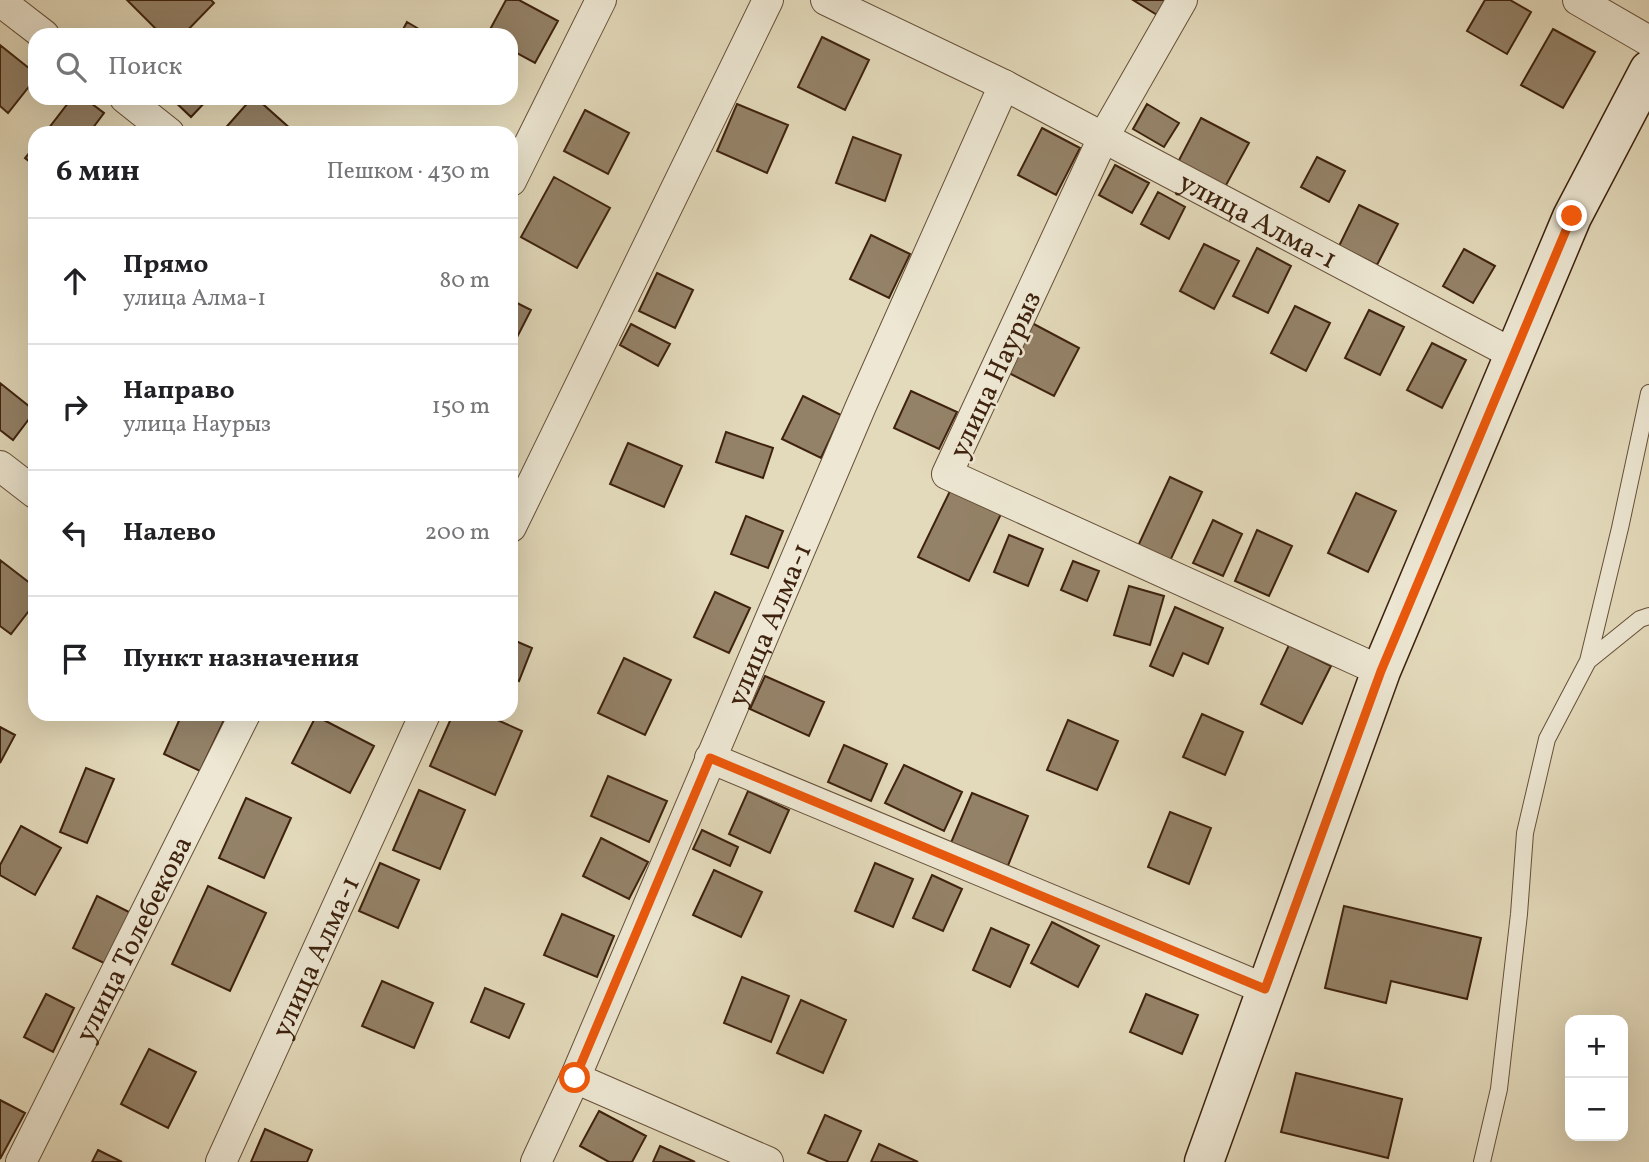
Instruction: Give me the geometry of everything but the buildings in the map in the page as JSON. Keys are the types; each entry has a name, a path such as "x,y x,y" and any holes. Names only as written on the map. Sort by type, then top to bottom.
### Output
{"main road":[{"path":"1204,1162 1381,671 1572,216 1649,70"}],"street":[{"path":"518,167 601,0"},
{"path":"518,513 768,0"},
{"name":"улица Алма-1","path":"826,0 1004,85 1513,354"},
{"name":"улица Наурыз","path":"1182,0 1103,138 947,474 1381,671"},
{"path":"1578,0 1649,41"},
{"path":"0,1 35,28"},
{"name":"улица Алма-1","path":"536,1162 575,1078 867,394 1004,85"},
{"path":"134,105 160,126"},
{"path":"0,466 28,488"},
{"name":"улица Толебекова","path":"21,1162 242,721"},
{"name":"улица Алма-1","path":"221,1162 422,721"},
{"path":"710,758 1265,989"},
{"path":"575,1078 768,1162"}],"lane":[{"path":"1482,1162 1499,1089 1519,914 1525,833 1547,739 1588,662 1649,393"},
{"path":"1588,662 1640,619 1649,615"}],"route":[{"path":"575,1078 710,758 1265,989 1381,671 1572,216"}]}
